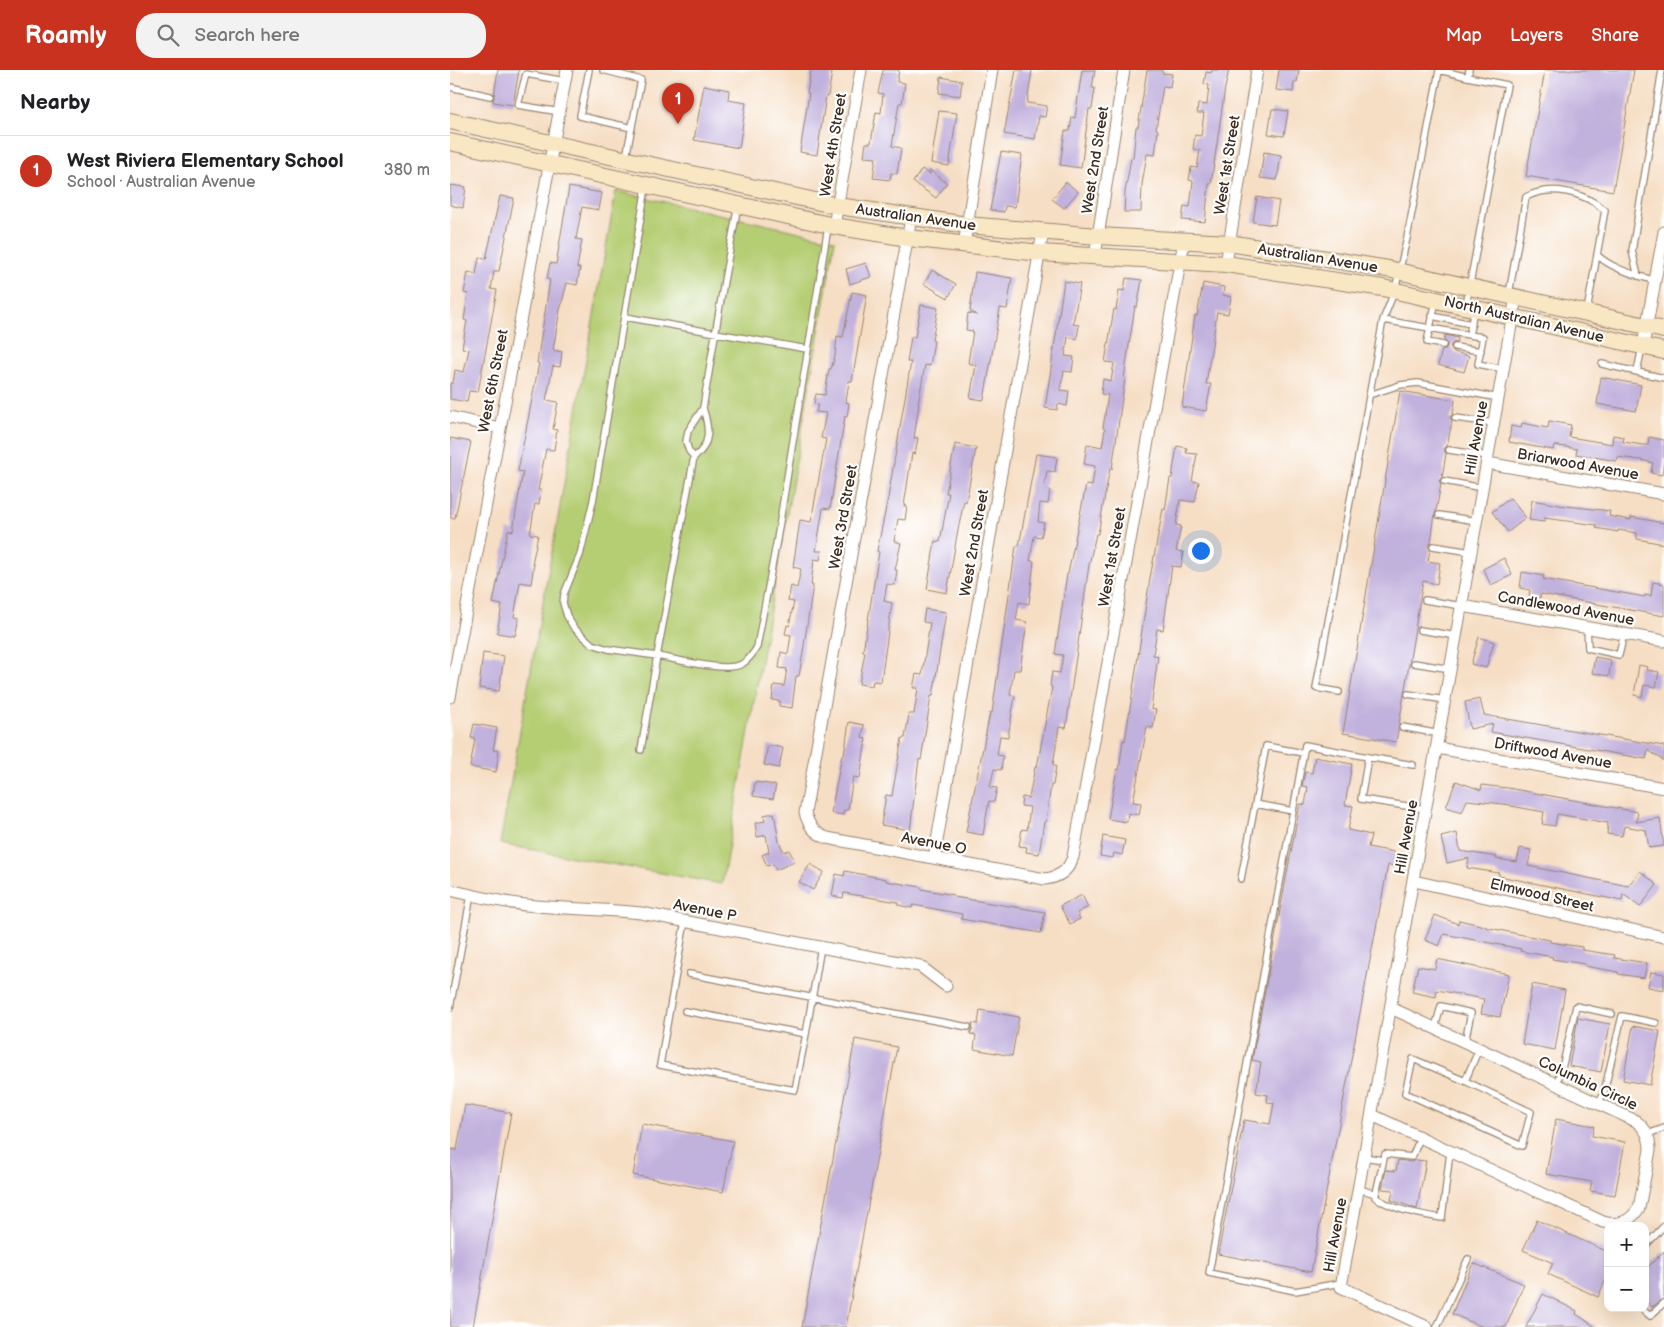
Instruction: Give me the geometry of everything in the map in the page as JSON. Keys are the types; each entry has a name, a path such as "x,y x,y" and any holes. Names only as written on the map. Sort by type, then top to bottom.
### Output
{"main road":[{"name":"Australian Avenue","path":"450,121 838,206 911,218 967,226 1043,232 1229,243 1393,270"},
{"name":"Australian Avenue","path":"450,142 831,225 908,238 1040,253 1226,264 1389,289"},
{"name":"North Australian Avenue","path":"1393,270 1664,330"},
{"name":"North Australian Avenue","path":"1389,289 1436,300 1470,313 1513,317 1664,351"}],"street":[{"name":"West 4th Street","path":"831,225 838,206 861,70"},
{"path":"964,245 992,70"},
{"name":"West 2nd Street","path":"1095,256 1124,70"},
{"name":"West 1st Street","path":"1226,264 1257,70"},
{"name":"West 6th Street","path":"450,695 566,76"},
{"name":"West 3rd Street","path":"807,822 805,813 911,218"},
{"name":"West 2nd Street","path":"934,858 1043,232"},
{"path":"1642,346 1664,232"},
{"name":"West 1st Street","path":"1062,874 1070,865 1073,857 1184,241"},
{"name":"Hill Avenue","path":"1427,1327 1341,1287 1341,1283 1499,398 1513,317 1513,297"},
{"path":"450,417 500,428"},
{"name":"Briarwood Avenue","path":"1488,459 1664,494"},
{"name":"Candlewood Avenue","path":"1462,606 1664,641"},
{"name":"Driftwood Avenue","path":"1437,748 1664,788"},
{"name":"Avenue O","path":"807,822 812,830 827,838 1045,879 1054,878 1062,874"},
{"name":"Elmwood Street","path":"1414,881 1664,937"},
{"name":"Avenue P","path":"450,890 523,905 641,913 920,966 946,986"},
{"name":"Columbia Circle","path":"1391,1008 1636,1121 1643,1126 1648,1134"},
{"path":"1372,1115 1604,1222"},
{"path":"1634,1222 1639,1208 1650,1150 1648,1134"}],"lane":[{"path":"589,70 580,116 632,128"},
{"path":"603,70 618,72 641,80 626,160"},
{"path":"1339,692 1316,688 1389,289 1426,142 1439,70 1468,73 1507,85 1469,287 1469,335"},
{"path":"1638,276 1632,251 1662,70"},
{"path":"560,112 518,104 526,74 566,76"},
{"path":"450,87 490,96"},
{"path":"646,185 593,501 580,555 564,594 563,603 567,616 574,628 592,644 608,649 723,668 740,666 751,658 757,647 777,539 807,349 831,225"},
{"path":"1513,297 1526,197 1536,192 1547,190 1583,196 1594,201 1605,210 1586,313"},
{"path":"642,750 657,656 694,457 702,452 708,433 704,408 738,205"},
{"path":"1597,255 1608,265 1655,281"},
{"path":"1436,300 1427,342 1443,345"},
{"path":"1432,316 1470,313"},
{"path":"624,317 807,349"},
{"path":"1383,320 1483,337 1478,364 1504,369"},
{"path":"1637,372 1642,346"},
{"path":"1456,347 1481,351"},
{"path":"1602,364 1664,378"},
{"path":"1369,395 1400,385 1418,383 1499,398"},
{"path":"694,457 689,452 686,442 687,436 693,422 704,408"},
{"path":"1455,418 1494,423"},
{"path":"1449,450 1488,459"},
{"path":"1444,481 1483,488"},
{"path":"1439,514 1477,521"},
{"path":"1433,546 1471,552"},
{"path":"1425,600 1462,606"},
{"path":"1587,628 1588,648 1619,655 1624,634"},
{"path":"1420,630 1457,636"},
{"path":"1414,663 1451,669"},
{"path":"1408,694 1446,700"},
{"path":"1402,727 1440,734"},
{"path":"1341,1283 1294,1290 1209,1273 1305,745 1414,765"},
{"path":"1241,879 1266,746 1303,753"},
{"path":"1368,757 1361,799 1426,809"},
{"path":"1255,804 1293,811"},
{"path":"450,1008 471,895"},
{"path":"685,921 660,1065 794,1090 821,947"},
{"path":"688,974 968,1027"},
{"path":"1435,1028 1441,1006 1471,1013 1465,1042"},
{"path":"1555,1084 1561,1074 1576,1006 1612,1014"},
{"path":"685,1011 806,1034"},
{"path":"1598,1104 1604,1092 1622,1016 1656,1023"},
{"path":"1465,1082 1479,1049"},
{"path":"1413,1059 1465,1082 1531,1112 1522,1146 1405,1094 1413,1059"},
{"path":"1648,1134 1664,1128"},
{"path":"1420,1138 1412,1157 1385,1154 1376,1197 1388,1206 1408,1212 1442,1218 1450,1152"},
{"path":"1364,1157 1384,1160"},
{"path":"1358,1188 1376,1194"},
{"path":"1651,1240 1664,1226"},
{"path":"1437,1327 1468,1259"},
{"path":"1646,1312 1650,1316 1664,1303"}],"green space":[{"path":"616,191 835,240 722,884 500,844"}],"building":[{"path":"498,70 519,70 513,105 493,102"},
{"path":"811,70 832,72 828,96 826,96 817,155 800,152"},
{"path":"883,70 899,70 897,82 905,83 902,103 899,103 892,146 901,148 897,174 891,173 890,180 873,178 876,158 864,157 866,143 871,143 876,112 881,113 883,94 878,93"},
{"path":"1016,70 1032,70 1027,103 1047,106 1045,117 1039,116 1035,139 1004,134"},
{"path":"1082,70 1095,70 1092,88 1095,88 1092,109 1089,109 1081,168 1060,165 1065,131 1070,131 1072,117 1075,118"},
{"path":"1147,70 1162,70 1162,73 1172,74 1170,87 1163,86 1156,129 1158,130 1155,155 1147,154 1142,184 1141,212 1124,212 1125,192 1131,158 1133,158 1136,127 1138,127"},
{"path":"1212,70 1229,70 1211,184 1209,184 1205,222 1182,220 1184,206 1190,207 1193,181 1189,180 1191,167 1197,168 1200,150 1193,149 1195,135 1201,136 1204,113 1197,113 1198,104 1207,105 1209,85 1204,84 1206,72 1211,73"},
{"path":"1279,70 1299,70 1297,82 1294,82 1293,92 1276,90"},
{"path":"1545,70 1634,70 1613,191 1526,176"},
{"path":"941,77 962,81 960,96 939,93"},
{"path":"704,85 729,90 728,100 746,103 739,148 694,140"},
{"path":"1272,109 1288,111 1284,136 1268,134"},
{"path":"939,111 957,113 949,166 931,163"},
{"path":"1001,152 1022,155 1015,207 1005,206 1004,212 990,210"},
{"path":"1264,152 1281,155 1277,180 1260,178"},
{"path":"922,169 930,174 930,170 947,183 936,198 913,182"},
{"path":"1066,182 1078,192 1064,208 1052,199"},
{"path":"450,185 466,187 463,208 450,205"},
{"path":"569,187 602,193 599,210 582,207 576,239 582,240 577,268 580,268 577,285 567,283 560,310 553,350 562,352 560,367 553,366 546,400 558,402 553,429 557,430 554,450 546,449 538,490 541,490 539,504 535,504 530,534 538,535 532,564 534,564 531,584 520,582 514,617 519,618 515,636 497,633 502,605 493,603 508,530 513,531 523,472 518,471 539,363 537,363 550,280 547,279 550,263 556,264"},
{"path":"500,196 514,198 499,271 494,271 491,289 497,290 478,392 469,391 467,402 450,399 450,383 453,383 455,370 464,372 469,349 462,348 467,321 464,320 468,294 464,293 468,272 476,274 479,258 486,259"},
{"path":"1257,197 1279,201 1275,225 1253,222"},
{"path":"866,263 871,277 850,284 846,269"},
{"path":"932,270 956,284 948,298 924,284"},
{"path":"975,272 1012,278 1007,309 1000,308 984,400 970,398 976,365 968,363 973,331 966,330 968,313 977,315 970,311"},
{"path":"1126,278 1142,280 1137,307 1135,306 1112,469 1110,468 1098,534 1096,534 1089,565 1066,728 1059,727 1053,765 1056,766 1039,854 1026,852 1027,847 1019,846 1022,829 1027,830 1030,807 1021,806 1022,797 1029,798 1035,767 1037,767 1052,687 1050,686 1052,672 1060,673 1063,655 1055,654 1067,574 1086,485 1092,486 1095,466 1084,464 1087,444 1102,447 1108,395 1101,394 1103,379 1111,381 1114,363 1105,362 1114,309 1116,310 1119,290 1124,291"},
{"path":"1064,281 1080,284 1073,324 1079,325 1077,339 1068,337 1065,356 1074,357 1072,372 1064,371 1060,390 1069,391 1067,406 1058,404 1057,410 1045,408"},
{"path":"1203,283 1224,287 1223,295 1231,297 1228,314 1217,312 1206,384 1211,384 1206,411 1182,407 1195,315 1197,316"},
{"path":"852,292 867,295 852,381 849,381 846,402 849,403 847,417 845,416 830,509 823,508 816,551 822,551 820,560 814,559 811,585 813,585 799,676 796,676 792,708 779,706 780,701 772,700 774,685 784,686 787,669 779,668 781,652 788,654 791,635 785,634 787,625 789,626 794,602 788,601 791,586 797,588 801,569 793,567 800,520 811,522 826,439 821,438 826,413 816,412 818,404 814,403 816,394 825,395 829,369 831,369 835,356 837,336 843,337"},
{"path":"921,305 938,308 932,340 934,341 930,366 925,365 918,404 914,438 918,438 915,454 912,453 904,506 907,506 905,520 898,519 894,541 901,543 895,570 897,570 895,585 887,584 884,601 892,603 881,682 873,681 872,686 859,684 865,652 863,651 879,552 877,551 911,362 907,362 911,337 915,337"},
{"path":"1445,335 1458,338 1457,342 1450,346 1454,352 1469,356 1464,372 1438,365 1442,350 1447,346 1444,340"},
{"path":"1601,377 1641,385 1636,411 1597,404"},
{"path":"1400,391 1455,400 1453,414 1450,417 1452,421 1447,446 1444,449 1446,454 1442,477 1439,481 1441,484 1431,542 1428,546 1430,549 1428,561 1440,563 1437,584 1423,581 1396,742 1343,733"},
{"path":"1549,421 1571,425 1569,437 1612,444 1613,435 1624,437 1623,442 1643,445 1648,445 1649,437 1664,440 1662,475 1651,473 1653,463 1641,460 1618,457 1617,461 1576,454 1577,449 1554,445 1553,450 1509,442 1511,426 1521,428 1522,423 1548,428"},
{"path":"450,438 471,442 455,518 450,518"},
{"path":"955,444 976,448 966,502 964,501 957,535 947,593 927,589 935,541 940,542"},
{"path":"1177,446 1187,448 1186,453 1197,454 1192,481 1199,482 1195,502 1180,500 1176,525 1181,526 1176,551 1184,552 1181,567 1172,566 1163,630 1157,629 1153,655 1158,656 1151,709 1156,710 1153,728 1147,727 1133,802 1141,803 1139,815 1128,813 1127,822 1108,819 1117,769 1119,770 1123,740 1125,741 1150,578 1163,509 1165,510 1170,478 1172,478"},
{"path":"1036,454 1057,457 1055,472 1047,471 1044,489 1050,490 1048,504 1040,503 1038,522 1044,523 1041,537 1034,536 1030,561 1034,561 1029,604 1019,602 1016,620 1027,622 1020,670 1014,670 1010,695 1015,696 1008,737 1000,736 997,755 1003,756 1001,770 994,769 990,787 997,788 994,802 989,801 983,835 966,832 990,713 992,713 1016,546 1019,546"},
{"path":"1510,498 1526,518 1508,532 1492,512"},
{"path":"1532,500 1610,511 1609,516 1631,520 1631,517 1664,523 1664,544 1637,539 1637,533 1596,528 1597,525 1544,518 1544,522 1529,520"},
{"path":"1504,558 1512,575 1491,585 1483,569"},
{"path":"1522,572 1544,576 1543,579 1645,597 1645,595 1651,596 1653,582 1664,584 1664,616 1541,594 1540,598 1529,596 1530,590 1520,588"},
{"path":"925,609 946,612 933,696 931,696 921,760 919,759 910,830 881,825 886,795 892,796 902,738 905,738 909,714 914,714 918,688 913,688 916,674 922,675 930,623 923,622"},
{"path":"1479,637 1494,642 1486,668 1471,664"},
{"path":"483,653 504,656 499,691 479,688"},
{"path":"1595,657 1611,660 1609,676 1592,673"},
{"path":"1639,665 1648,667 1647,670 1659,672 1656,687 1644,685 1642,697 1634,695"},
{"path":"1480,699 1484,715 1664,746 1664,761 1648,750 1646,759 1491,732 1493,724 1470,729 1465,702"},
{"path":"849,722 864,725 862,738 866,739 860,778 853,777 848,810 844,810 843,815 831,813"},
{"path":"474,724 497,728 493,750 499,751 496,772 470,767 475,739 471,738"},
{"path":"768,745 783,748 779,768 764,765"},
{"path":"1315,757 1352,764 1345,805 1353,806 1348,830 1371,835 1368,847 1395,852 1393,866 1388,865 1311,1272 1218,1254 1244,1120 1270,1124 1274,1103 1267,1102 1268,1095 1256,1093 1261,1062 1252,1060 1300,804 1305,805 1308,787 1302,786 1305,772 1312,773"},
{"path":"1456,781 1481,790 1482,785 1508,788 1638,812 1636,822 1660,818 1664,846 1649,848 1646,830 1624,826 1622,836 1607,834 1608,823 1557,814 1555,826 1542,824 1544,812 1511,805 1467,800 1462,812 1446,807"},
{"path":"755,782 776,785 773,799 753,796"},
{"path":"774,813 779,842 784,852 789,850 795,861 776,870 773,864 767,866 762,855 769,852 766,835 757,837 755,823 765,821 764,815"},
{"path":"1457,833 1460,851 1517,862 1520,848 1531,850 1528,866 1628,886 1640,871 1657,885 1640,907 1623,894 1622,901 1499,876 1499,873 1467,868 1469,858 1447,863 1441,837"},
{"path":"1103,836 1125,840 1122,855 1114,853 1113,858 1100,856"},
{"path":"810,864 824,872 813,890 799,882"},
{"path":"845,871 921,887 921,889 954,895 954,897 1045,912 1041,933 961,919 962,914 913,905 912,908 898,905 898,902 844,893 843,898 832,896 836,874 844,876"},
{"path":"1082,895 1088,907 1077,913 1080,919 1070,924 1060,906"},
{"path":"1435,915 1458,924 1459,920 1550,940 1550,942 1582,947 1582,950 1615,955 1614,958 1647,963 1644,978 1618,974 1618,972 1585,966 1585,964 1552,959 1553,957 1520,951 1521,949 1444,934 1439,946 1425,940"},
{"path":"1437,959 1509,974 1500,1017 1481,1014 1484,999 1437,990 1436,997 1412,992 1418,966 1435,969"},
{"path":"1651,972 1664,974 1664,990 1648,987"},
{"path":"1532,984 1565,990 1555,1050 1522,1044"},
{"path":"980,1010 1019,1017 1012,1056 974,1049 976,1035 970,1034 973,1027 972,1023 978,1024"},
{"path":"1578,1018 1610,1024 1601,1072 1569,1066"},
{"path":"1633,1026 1660,1031 1650,1085 1623,1080"},
{"path":"855,1039 897,1047 846,1327 802,1327"},
{"path":"465,1105 511,1113 473,1327 450,1327 450,1149 457,1150"},
{"path":"1556,1119 1594,1126 1592,1136 1625,1142 1615,1195 1590,1191 1592,1182 1546,1174"},
{"path":"642,1124 733,1141 723,1192 633,1175"},
{"path":"1398,1160 1411,1162 1416,1160 1426,1161 1417,1209 1391,1200 1393,1190 1382,1189 1386,1170 1396,1171"},
{"path":"1537,1220 1604,1250 1604,1284 1598,1297 1548,1274 1553,1263 1523,1250"},
{"path":"1664,1251 1664,1298 1652,1307 1649,1304 1649,1266"},
{"path":"1473,1263 1524,1284 1506,1327 1483,1327 1452,1314"},
{"path":"1543,1294 1577,1311 1576,1314 1596,1327 1526,1327"}],"place":[{"name":"West Riviera Elementary School","path":"678,124"}]}
